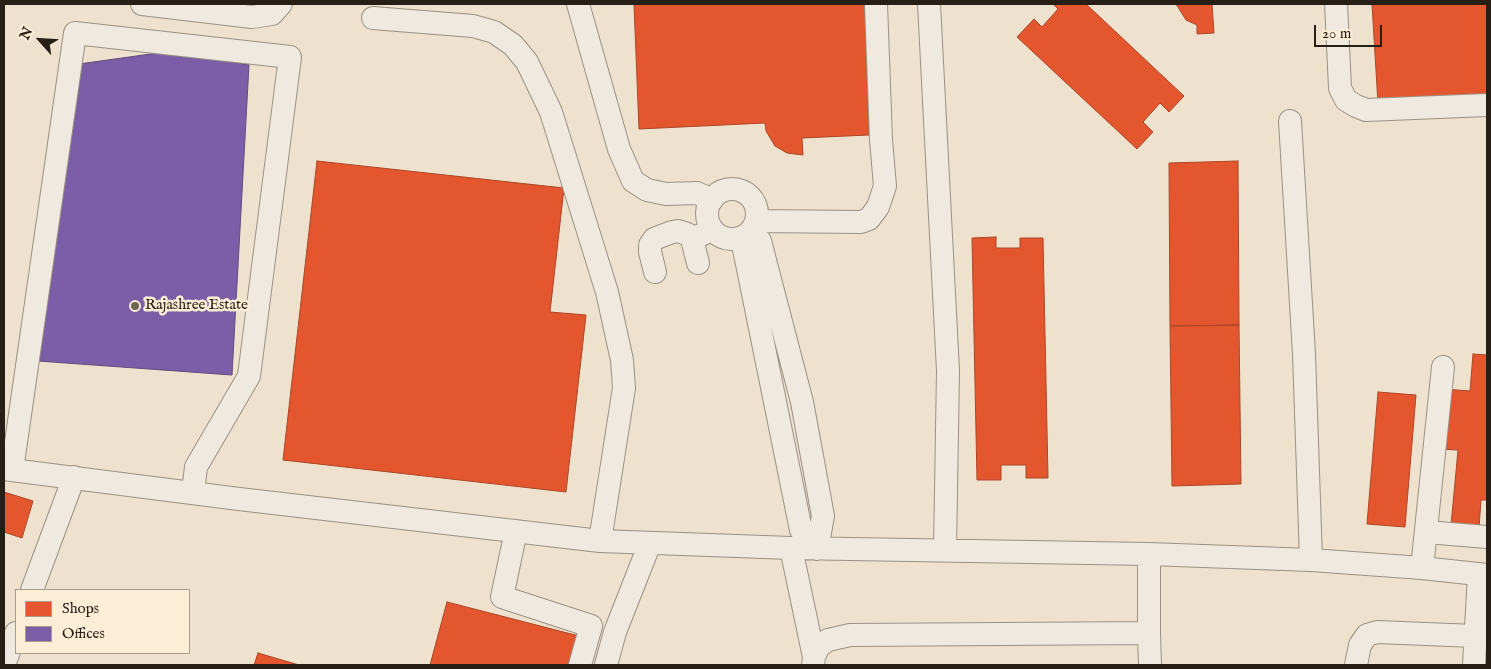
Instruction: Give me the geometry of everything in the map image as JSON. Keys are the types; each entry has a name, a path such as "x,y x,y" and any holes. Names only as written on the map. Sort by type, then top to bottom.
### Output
{"street":[{"path":"142,4 252,17 272,14 281,4"},
{"path":"578,4 619,148 633,181 647,190 666,194 697,193 712,200"},
{"path":"816,549 801,530 744,249 752,228 758,215 755,202 745,192 728,189 712,200 708,209 709,224 713,230 727,239 737,239 752,228 860,222 869,219 878,207 885,186 876,4"},
{"path":"929,4 948,371 945,550"},
{"path":"1336,4 1340,88 1346,100 1366,110 1487,105"},
{"path":"373,18 473,26 494,32 513,45 527,62 551,112 607,292 622,360 624,388 600,541"},
{"path":"193,492 196,467 249,376 290,57 75,33 8,469 193,492 600,541 816,549 1149,554 1310,560 1483,574 1475,636 1474,665"},
{"path":"1290,121 1304,354 1310,560"},
{"path":"692,239 713,230"},
{"path":"655,272 650,245 654,239 672,232 678,231 687,234 692,239 698,263"},
{"path":"1422,568 1443,368"},
{"path":"32,589 74,477"},
{"path":"516,531 502,597 590,626 580,665"},
{"path":"1426,532 1487,537"},
{"path":"606,665 615,632 650,543"},
{"path":"791,548 814,661"},
{"path":"1149,554 1148,633 1150,665"},
{"path":"1356,665 1360,645 1368,635 1377,632 1475,636"},
{"path":"814,661 819,646 828,640 850,635 1148,633"},
{"path":"4,665 15,636"}],"building: Shops":[{"path":"634,4 865,4 869,135 802,138 803,155 787,153 775,146 766,131 765,123 639,129"},
{"path":"1053,4 1086,4 1184,96 1169,112 1160,103 1143,122 1153,132 1137,149 1017,37 1034,19 1042,27 1058,9"},
{"path":"1176,4 1212,4 1214,33 1197,34 1197,25 1186,20"},
{"path":"1372,4 1487,4 1487,97 1378,104"},
{"path":"317,161 564,188 550,312 586,315 566,492 283,460"},
{"path":"1238,161 1239,325 1170,326 1169,163"},
{"path":"996,237 996,248 1020,248 1020,238 1043,238 1048,478 1026,478 1026,465 1001,465 1001,480 977,480 972,238"},
{"path":"1239,325 1241,484 1172,486 1170,326"},
{"path":"1473,354 1487,355 1487,500 1481,500 1479,528 1451,525 1458,450 1439,449 1444,389 1470,391"},
{"path":"1378,392 1416,395 1405,527 1367,524"},
{"path":"4,492 33,501 22,538 4,532"},
{"path":"447,602 583,637 576,665 430,665"},
{"path":"258,653 299,665 254,665"}],"building: Offices":[{"path":"172,51 249,65 232,375 38,361 79,64"}],"place":[{"name":"Rajashree Estate","path":"135,306"}]}
